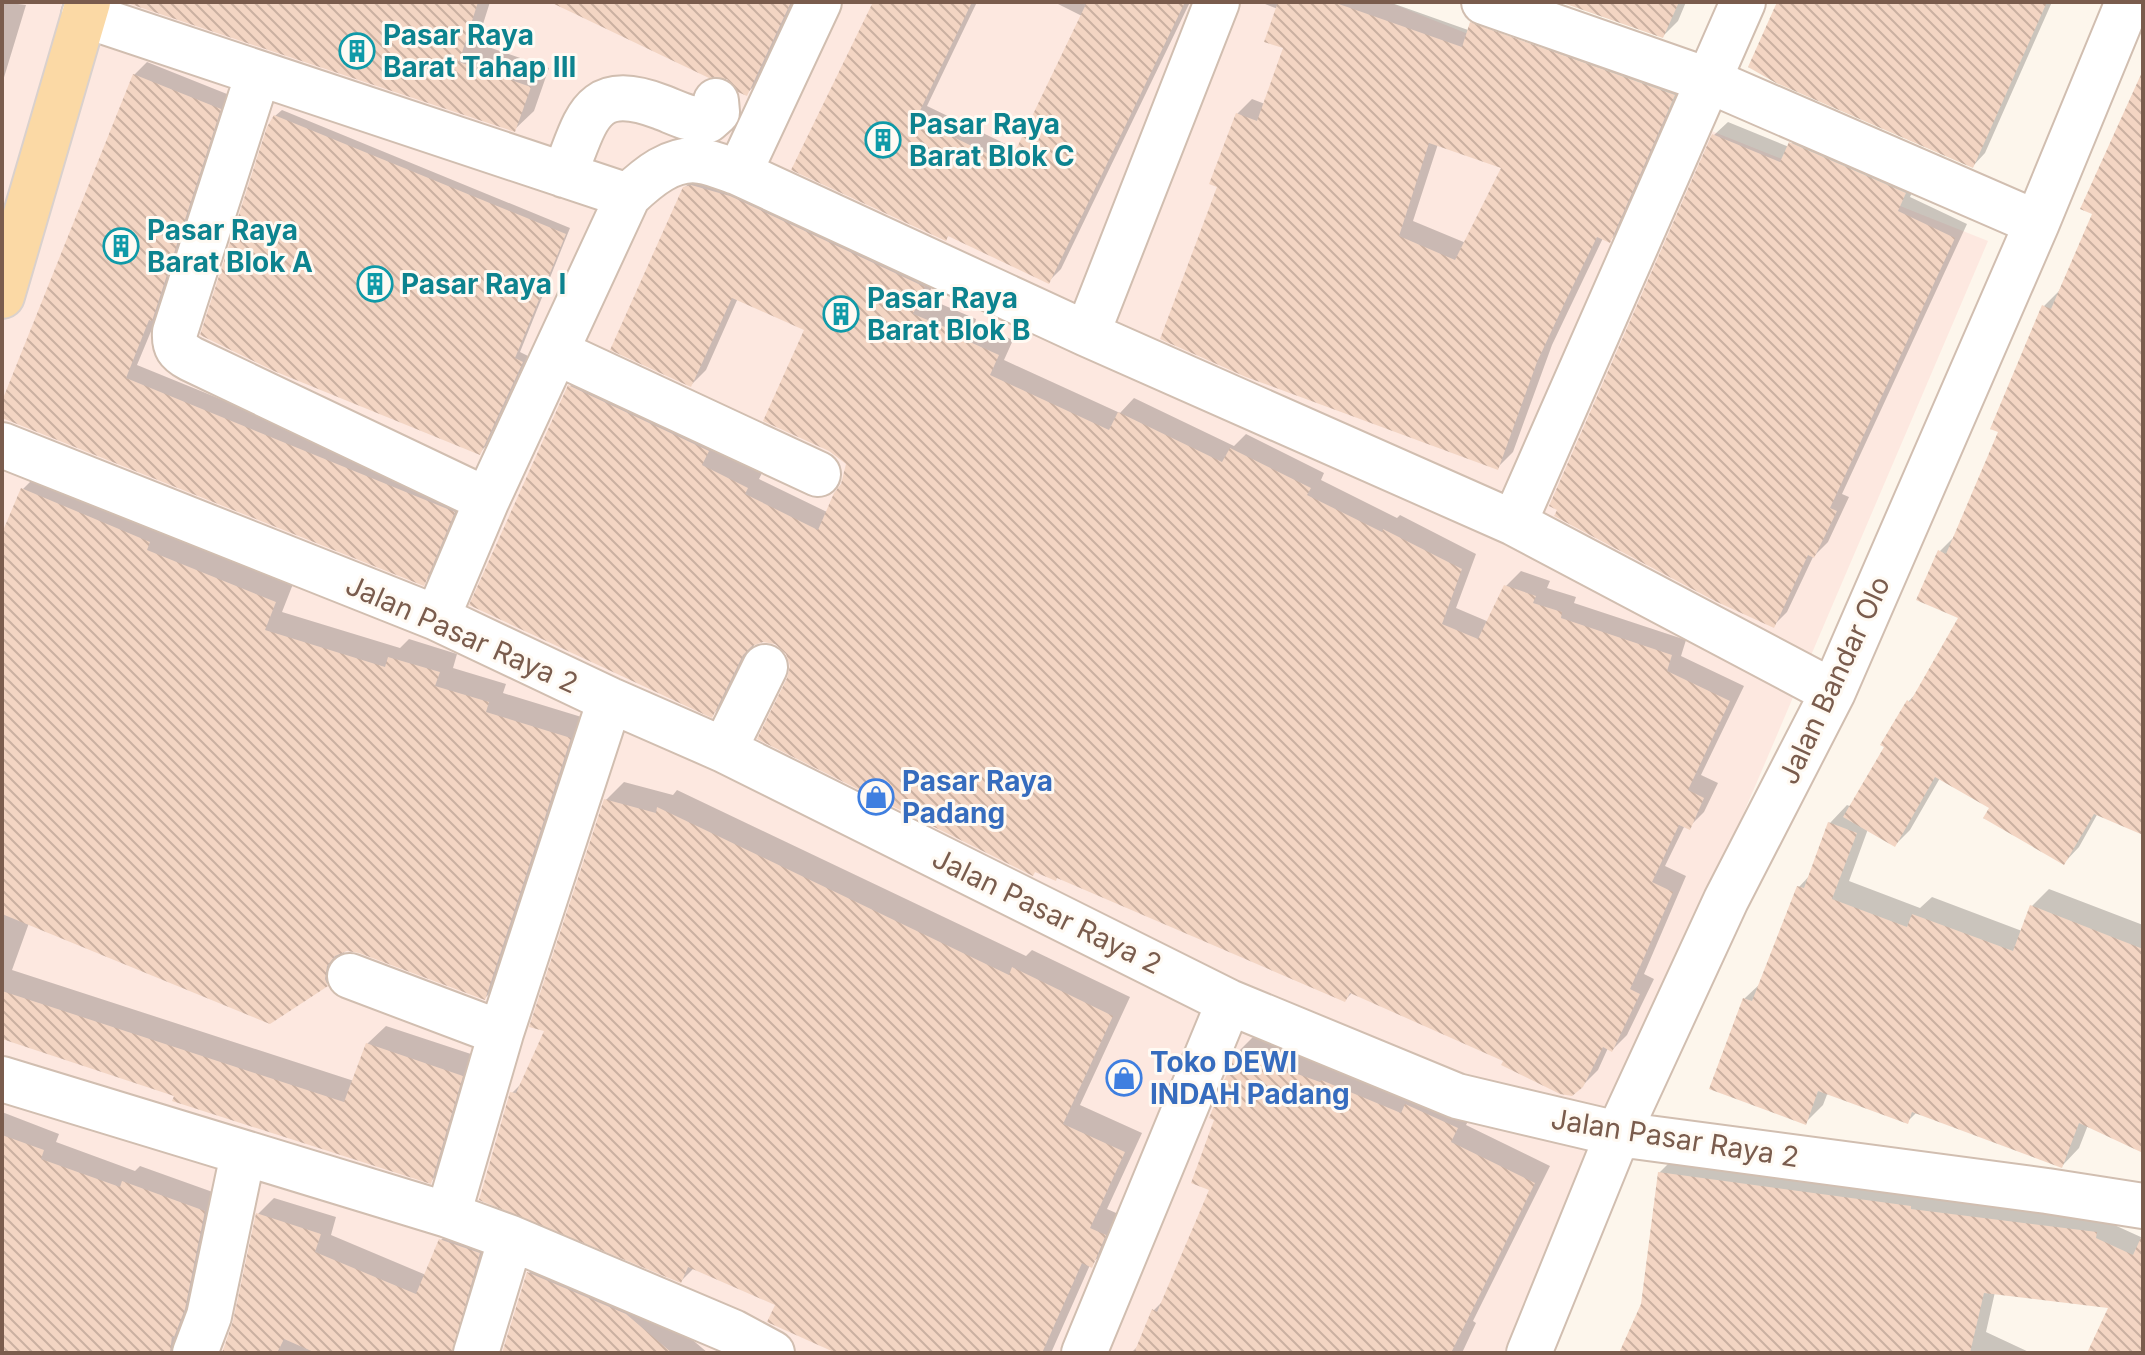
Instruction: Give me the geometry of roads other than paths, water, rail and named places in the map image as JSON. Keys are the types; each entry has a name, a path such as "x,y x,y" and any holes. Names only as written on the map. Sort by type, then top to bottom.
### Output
{"main road":[{"path":"2,296 86,9"}],"street":[{"path":"739,173 819,2"},
{"path":"1087,334 1217,2"},
{"path":"1484,2 1710,81 2037,223"},
{"path":"1514,523 1743,2"},
{"name":"Jalan Bandar Olo","path":"1529,1353 1618,1134 1726,900 1833,692 2037,223 2128,2"},
{"path":"86,9 258,74 628,196"},
{"path":"258,74 175,332 174,345 191,359 487,500"},
{"path":"564,175 588,119 598,105 612,98 636,98 696,120 708,120 717,112 716,101"},
{"path":"437,618 487,500 628,196 645,180 675,163 700,160 739,173 1087,334 1514,523 1833,692"},
{"path":"556,352 818,474"},
{"name":"Jalan Pasar Raya 2","path":"2,445 437,618 724,750 1229,1002 1457,1096 1618,1134 2143,1206"},
{"path":"724,750 765,667"},
{"path":"448,1215 501,1033 610,700"},
{"path":"350,976 501,1033"},
{"path":"1084,1353 1229,1002"},
{"path":"2,1079 448,1215 511,1238 733,1332 772,1353"},
{"path":"195,1353 209,1316 243,1154"},
{"path":"476,1353 511,1238"}],"place":[{"name":"Pasar Raya Barat Tahap III","path":"357,51"},
{"name":"Pasar Raya Barat Blok C","path":"883,140"},
{"name":"Pasar Raya Barat Blok A","path":"121,246"},
{"name":"Pasar Raya I","path":"375,284"},
{"name":"Pasar Raya Barat Blok B","path":"841,314"},
{"name":"Pasar Raya Padang","path":"876,797"},
{"name":"Toko DEWI INDAH Padang","path":"1124,1078"}]}
